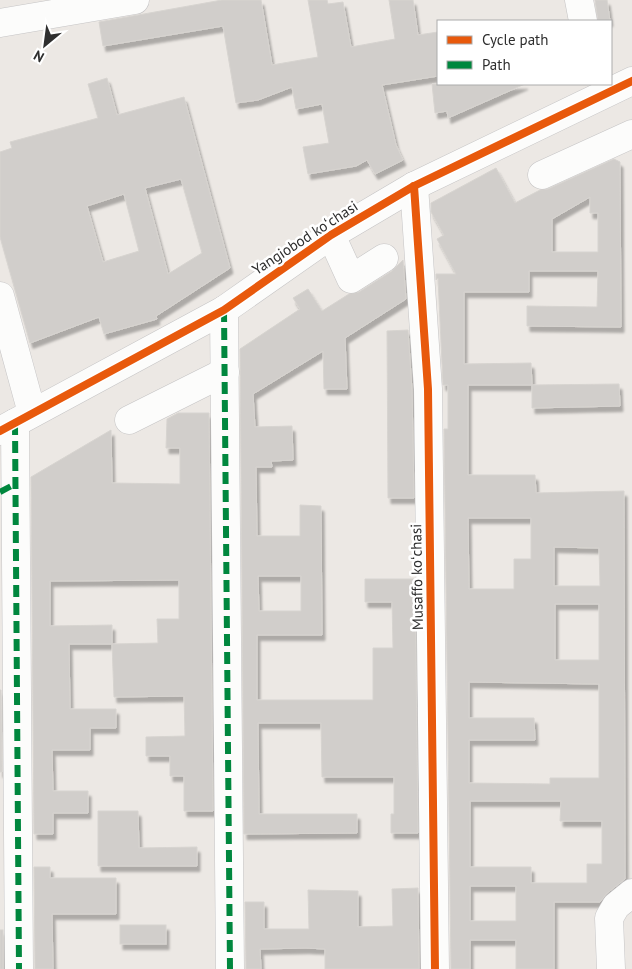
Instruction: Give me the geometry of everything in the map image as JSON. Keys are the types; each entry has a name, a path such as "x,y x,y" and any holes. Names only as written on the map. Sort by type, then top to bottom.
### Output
{"street":[{"path":"0,23 63,7 135,0"},
{"path":"579,0 583,20"},
{"name":"Yangiobod koʻchasi","path":"15,422 224,310 331,235 414,186 596,91 632,81"},
{"path":"542,175 632,134"},
{"name":"Musaffo koʻchasi","path":"414,186 428,389 435,969"},
{"path":"331,235 351,279 384,258"},
{"path":"0,296 15,422 7,488 19,969"},
{"path":"224,310 230,969"},
{"path":"129,420 224,372"},
{"path":"611,969 609,918 616,906 632,893"}],"building":[{"path":"222,0 261,0 272,65 318,57 308,0 327,0 328,4 343,2 351,47 395,39 389,0 413,0 418,35 437,32 437,76 382,85 396,145 403,160 375,174 367,160 356,166 308,174 303,147 329,143 322,104 296,109 292,87 258,100 236,103 223,26 103,46 99,22"},
{"path":"595,0 607,0 610,20 598,20"},
{"path":"107,78 117,115 184,97 230,268 156,316 157,319 104,334 99,317 30,343 0,237 0,152 12,148 10,142 98,118 88,84","holes":["181,179 202,253 168,274 145,188","124,194 139,251 103,262 87,206"]},
{"path":"432,84 523,85 448,118 447,111 435,113"},
{"path":"614,159 620,162 621,327 527,326 527,306 597,307 598,271 529,271 529,292 464,292 464,364 531,363 532,385 468,385 468,475 535,475 536,493 624,491 625,879 606,894 600,902 554,902 554,969 516,969 516,940 470,940 470,969 451,969 444,429 448,429 448,385 443,385 438,278 436,280 436,274 456,274 437,239 444,235 431,212 431,203 496,168 515,203 540,190 548,189","holes":["590,197 590,213 598,213 598,252 552,252 552,219","468,518 531,518 531,559 514,559 514,589 469,589","554,547 599,548 600,586 554,586","555,604 599,604 599,660 555,660","469,682 599,684 599,778 550,778 550,784 469,783 469,740 535,740 534,718 469,718","470,801 561,801 560,821 602,821 602,864 587,864 587,883 531,883 531,867 470,867","470,886 516,886 516,921 470,921"]},
{"path":"403,260 406,299 345,338 347,389 324,389 323,351 253,394 255,427 292,426 293,460 271,461 272,467 256,467 257,536 300,536 300,505 321,506 322,635 257,635 257,700 373,700 373,648 393,648 392,602 365,602 365,579 415,579 418,833 391,833 391,814 394,814 394,777 322,777 321,723 258,723 259,814 357,814 357,833 244,834 240,349 300,309 293,298 308,289 322,311 349,294 359,292 392,271","holes":["258,576 301,576 301,611 259,611"]},
{"path":"408,330 412,390 414,498 388,498 387,331"},
{"path":"619,384 620,406 532,408 532,385"},
{"path":"178,413 209,413 213,811 184,811 184,776 170,776 170,756 146,756 146,737 185,736 184,696 114,697 112,644 69,644 70,709 116,709 116,728 90,728 90,750 52,750 53,791 88,791 88,813 53,813 53,834 34,834 31,477 111,430 112,483 180,484 180,448 166,448 167,419","holes":["179,580 179,619 157,619 158,643 112,644 112,625 50,626 50,581"]},
{"path":"1,690 2,772 0,772"},
{"path":"98,811 138,811 139,848 197,847 197,866 98,866"},
{"path":"34,867 50,867 50,878 116,878 116,914 52,914 53,969 35,969"},
{"path":"418,888 419,969 325,969 325,949 306,948 260,949 261,969 246,969 245,902 264,902 264,929 309,929 308,890 358,891 358,927 393,926 392,889"},
{"path":"120,925 166,925 166,944 120,944"},
{"path":"0,930 3,930 3,969 0,969"}],"marked path":[{"path":"224,310 230,969"},
{"path":"15,423 19,969"},
{"path":"0,492 15,484"}],"cycle path":[{"path":"0,431 224,310 331,235 414,186 632,81"},
{"path":"414,186 428,389 435,969"}]}
